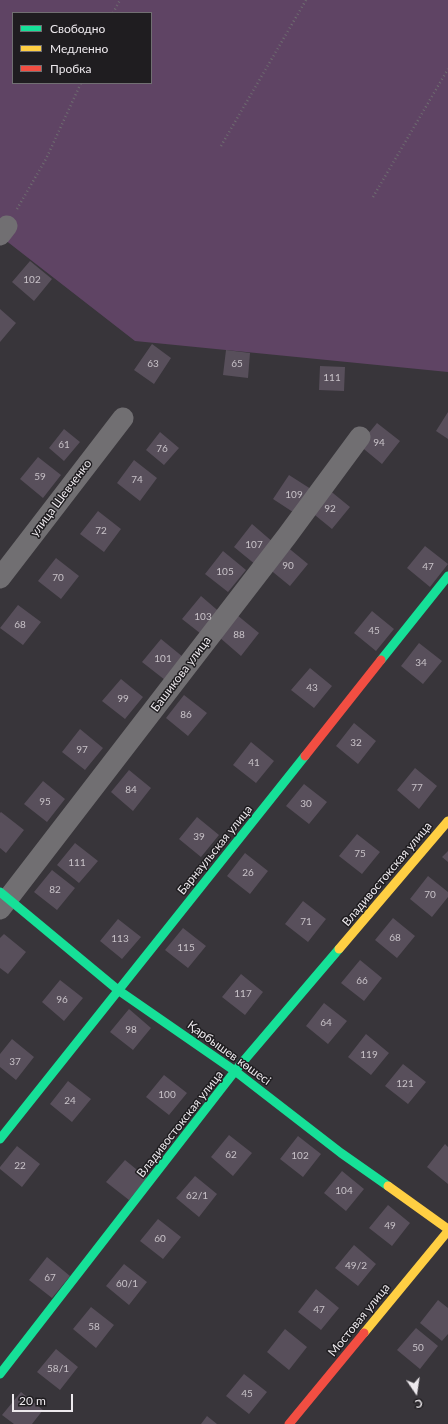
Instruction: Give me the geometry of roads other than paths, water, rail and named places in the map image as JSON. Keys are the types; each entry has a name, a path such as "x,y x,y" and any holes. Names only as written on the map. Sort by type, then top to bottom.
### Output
{"street":[{"name":"улица Шевченко","path":"0,578 123,418"},
{"name":"Башикова улица","path":"3,900 287,536 360,437"},
{"name":"Барнаульская улица","path":"0,1138 448,576"},
{"name":"Владивостокская улица","path":"0,1374 236,1071 448,821"},
{"name":"Қарбышев көшесі","path":"3,900 118,990 236,1071 340,1153 448,1230"},
{"name":"Мостовая улица","path":"289,1424 448,1230"}]}
